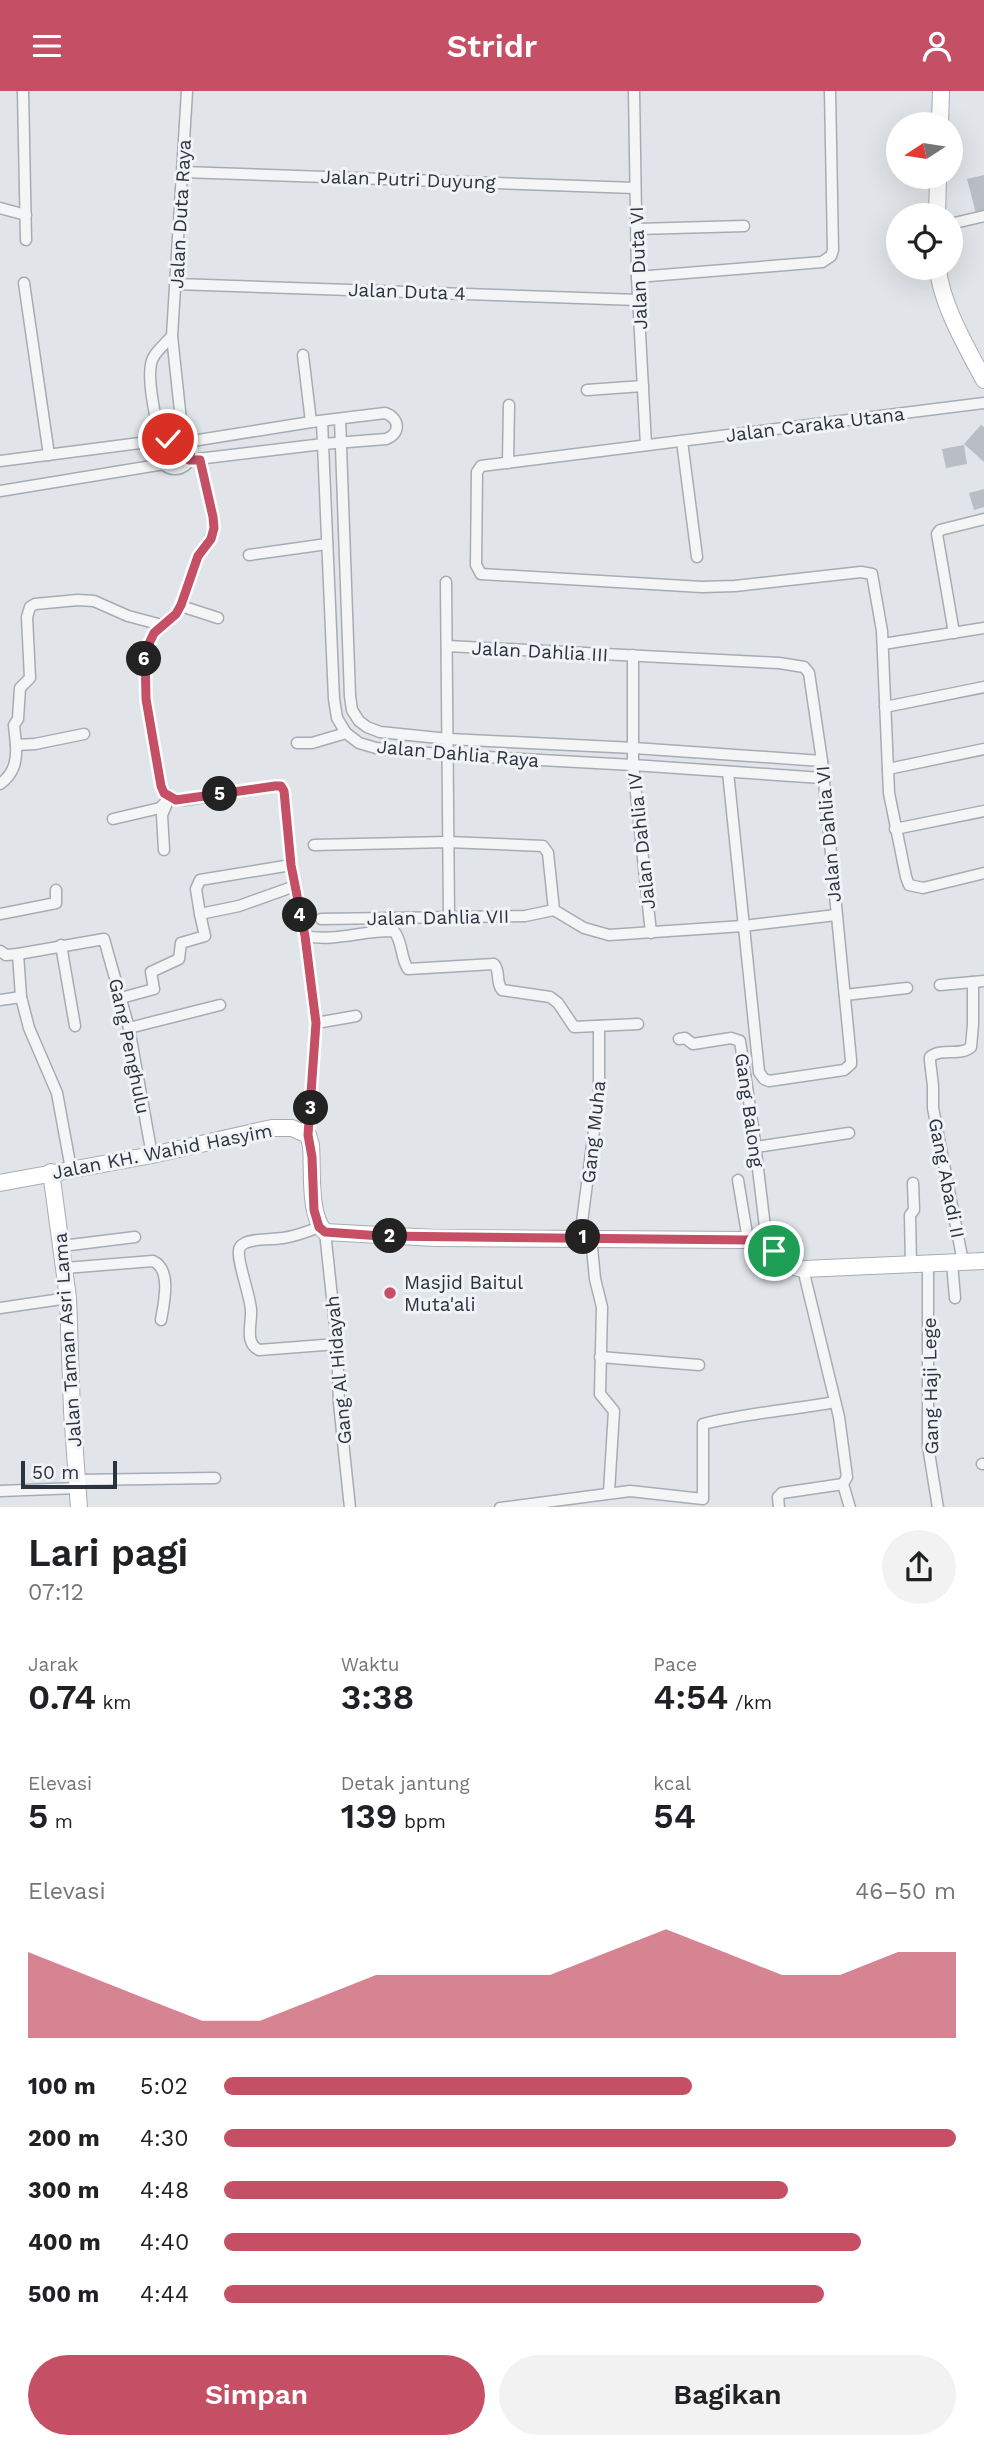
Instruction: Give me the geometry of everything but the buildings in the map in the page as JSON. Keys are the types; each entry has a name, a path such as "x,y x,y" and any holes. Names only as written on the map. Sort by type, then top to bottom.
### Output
{"street":[{"path":"23,91 26,240"},
{"name":"Jalan Duta Raya","path":"185,440 172,336 187,91"},
{"name":"Jalan Duta VI","path":"634,91 638,300 646,445"},
{"path":"638,278 822,262 831,256 830,91"},
{"path":"940,112 941,91"},
{"name":"Jalan Putri Duyung","path":"182,172 635,188"},
{"path":"0,208 26,215"},
{"path":"963,221 984,216"},
{"path":"638,229 744,226"},
{"path":"939,280 983,379"},
{"path":"24,283 49,455"},
{"name":"Jalan Duta 4","path":"176,288 638,300"},
{"path":"164,464 159,453 162,444 150,371 155,354 172,336"},
{"path":"297,743 312,743 346,733 337,718 334,699 323,444 303,355"},
{"path":"587,390 643,386"},
{"name":"Jalan Caraka Utana","path":"883,645 874,579 868,572 702,587 481,574 476,565 477,471 481,467 508,463 984,403"},
{"path":"508,463 509,405"},
{"path":"0,461 140,443 162,444 173,437 185,440 385,413 397,422 397,431 392,437 195,460 180,468 164,464 0,491"},
{"name":"Jalan Dahlia Raya","path":"340,419 352,710 367,727 380,732 449,739 821,761"},
{"path":"185,440 195,460 214,528 211,539 198,556 176,614 162,625 148,642 144,662 146,699 161,786 176,800 275,786 281,786 284,791 291,865 305,936 316,1023 308,1135 312,1157 314,1210 322,1229"},
{"path":"682,441 697,557"},
{"path":"954,633 937,534 940,530 984,519"},
{"path":"249,555 327,544"},
{"path":"446,582 449,916"},
{"path":"0,784 12,771 17,754 14,725 18,719 20,688 30,678 27,617 30,607 35,604 94,601 128,616 162,625"},
{"path":"181,605 218,618"},
{"path":"984,628 883,645 888,768 895,829 909,885 923,888 984,873"},
{"name":"Jalan Dahlia III","path":"447,646 793,665 804,667 809,673"},
{"name":"Jalan Dahlia III","path":"633,655 634,748"},
{"name":"Jalan Dahlia VI","path":"743,926 759,1072 769,1081 844,1070 851,1064 851,1060 821,761 809,673"},
{"path":"886,707 984,687"},
{"name":"Jalan Dahlia Raya","path":"346,733 359,743 376,748 449,755 822,778"},
{"path":"16,745 84,734"},
{"name":"Jalan Dahlia IV","path":"634,748 633,765 651,933"},
{"path":"888,768 984,749"},
{"path":"728,772 743,926"},
{"path":"113,819 160,808 170,797"},
{"path":"164,850 162,815 170,797"},
{"path":"895,829 984,811"},
{"path":"314,845 448,842 543,846 548,853 554,910 592,932 608,935 743,926 836,915"},
{"path":"121,998 154,989 151,972 179,959 181,943 205,936 197,883 204,878 291,865"},
{"path":"200,913 239,906 295,886"},
{"path":"0,914 56,903 56,890"},
{"name":"Jalan Dahlia VII","path":"321,919 525,916 554,910"},
{"path":"305,936 346,937 394,931 400,940 403,962 408,969 494,964 498,970 497,982 502,990 550,997 558,1003 574,1027 638,1024"},
{"name":"Gang Penghulu","path":"61,946 104,939 129,1028 152,1155"},
{"path":"0,951 6,955 61,946 75,1026"},
{"path":"18,954 21,997 29,1028 57,1093 71,1169"},
{"path":"940,985 978,981"},
{"name":"Gang Abadi II","path":"955,1298 957,1262 933,1108 930,1061 935,1052 963,1051 971,1047 978,981"},
{"path":"845,995 907,988"},
{"path":"0,1000 21,997"},
{"path":"129,1028 219,1005"},
{"path":"316,1023 356,1016"},
{"name":"Gang Muha","path":"599,1026 599,1092 585,1237 602,1307 600,1394 614,1411 609,1492"},
{"name":"Gang Balong","path":"679,1039 685,1038 693,1044 732,1038 740,1041 756,1147 766,1244"},
{"name":"Jalan KH. Wahid Hasyim","path":"0,1183 152,1155 272,1128 292,1128 308,1135"},
{"path":"756,1147 849,1133"},
{"name":"Jalan Taman Asri Lama","path":"51,1172 68,1298 79,1507"},
{"path":"738,1180 748,1240"},
{"name":"Gang Haji Lege","path":"913,1183 914,1210 910,1215 919,1264 928,1446 937,1507"},
{"path":"337,1344 259,1350 251,1343 250,1305 238,1250 241,1245 322,1229 435,1238 748,1240 766,1244 782,1261 803,1269 984,1261"},
{"name":"Gang Al Hidayah","path":"322,1229 337,1344 339,1403 350,1507"},
{"path":"62,1245 135,1237"},
{"path":"65,1268 153,1261 160,1264 165,1300 161,1320"},
{"path":"803,1269 835,1402 847,1477 843,1484 850,1507"},
{"path":"0,1308 68,1298"},
{"path":"600,1357 699,1365"},
{"path":"500,1507 533,1506 599,1496 609,1492 648,1492 703,1499 704,1424 752,1413 835,1402"},
{"path":"0,1491 78,1484 215,1478"},
{"path":"779,1507 779,1494 843,1484"}],"place":[{"name":"Masjid Baitul Muta'ali","path":"390,1293"}],"route":[{"path":"168,439 183,439 190,446 189,460 200,460 214,528 211,539 198,556 176,614 154,633 145,652 146,699 161,786 164,793 176,800 254,787 281,786 284,791 291,865 305,936 316,1023 308,1135 312,1157 314,1210 319,1227 325,1232 336,1234 435,1238 748,1240 766,1244 774,1251"}]}
